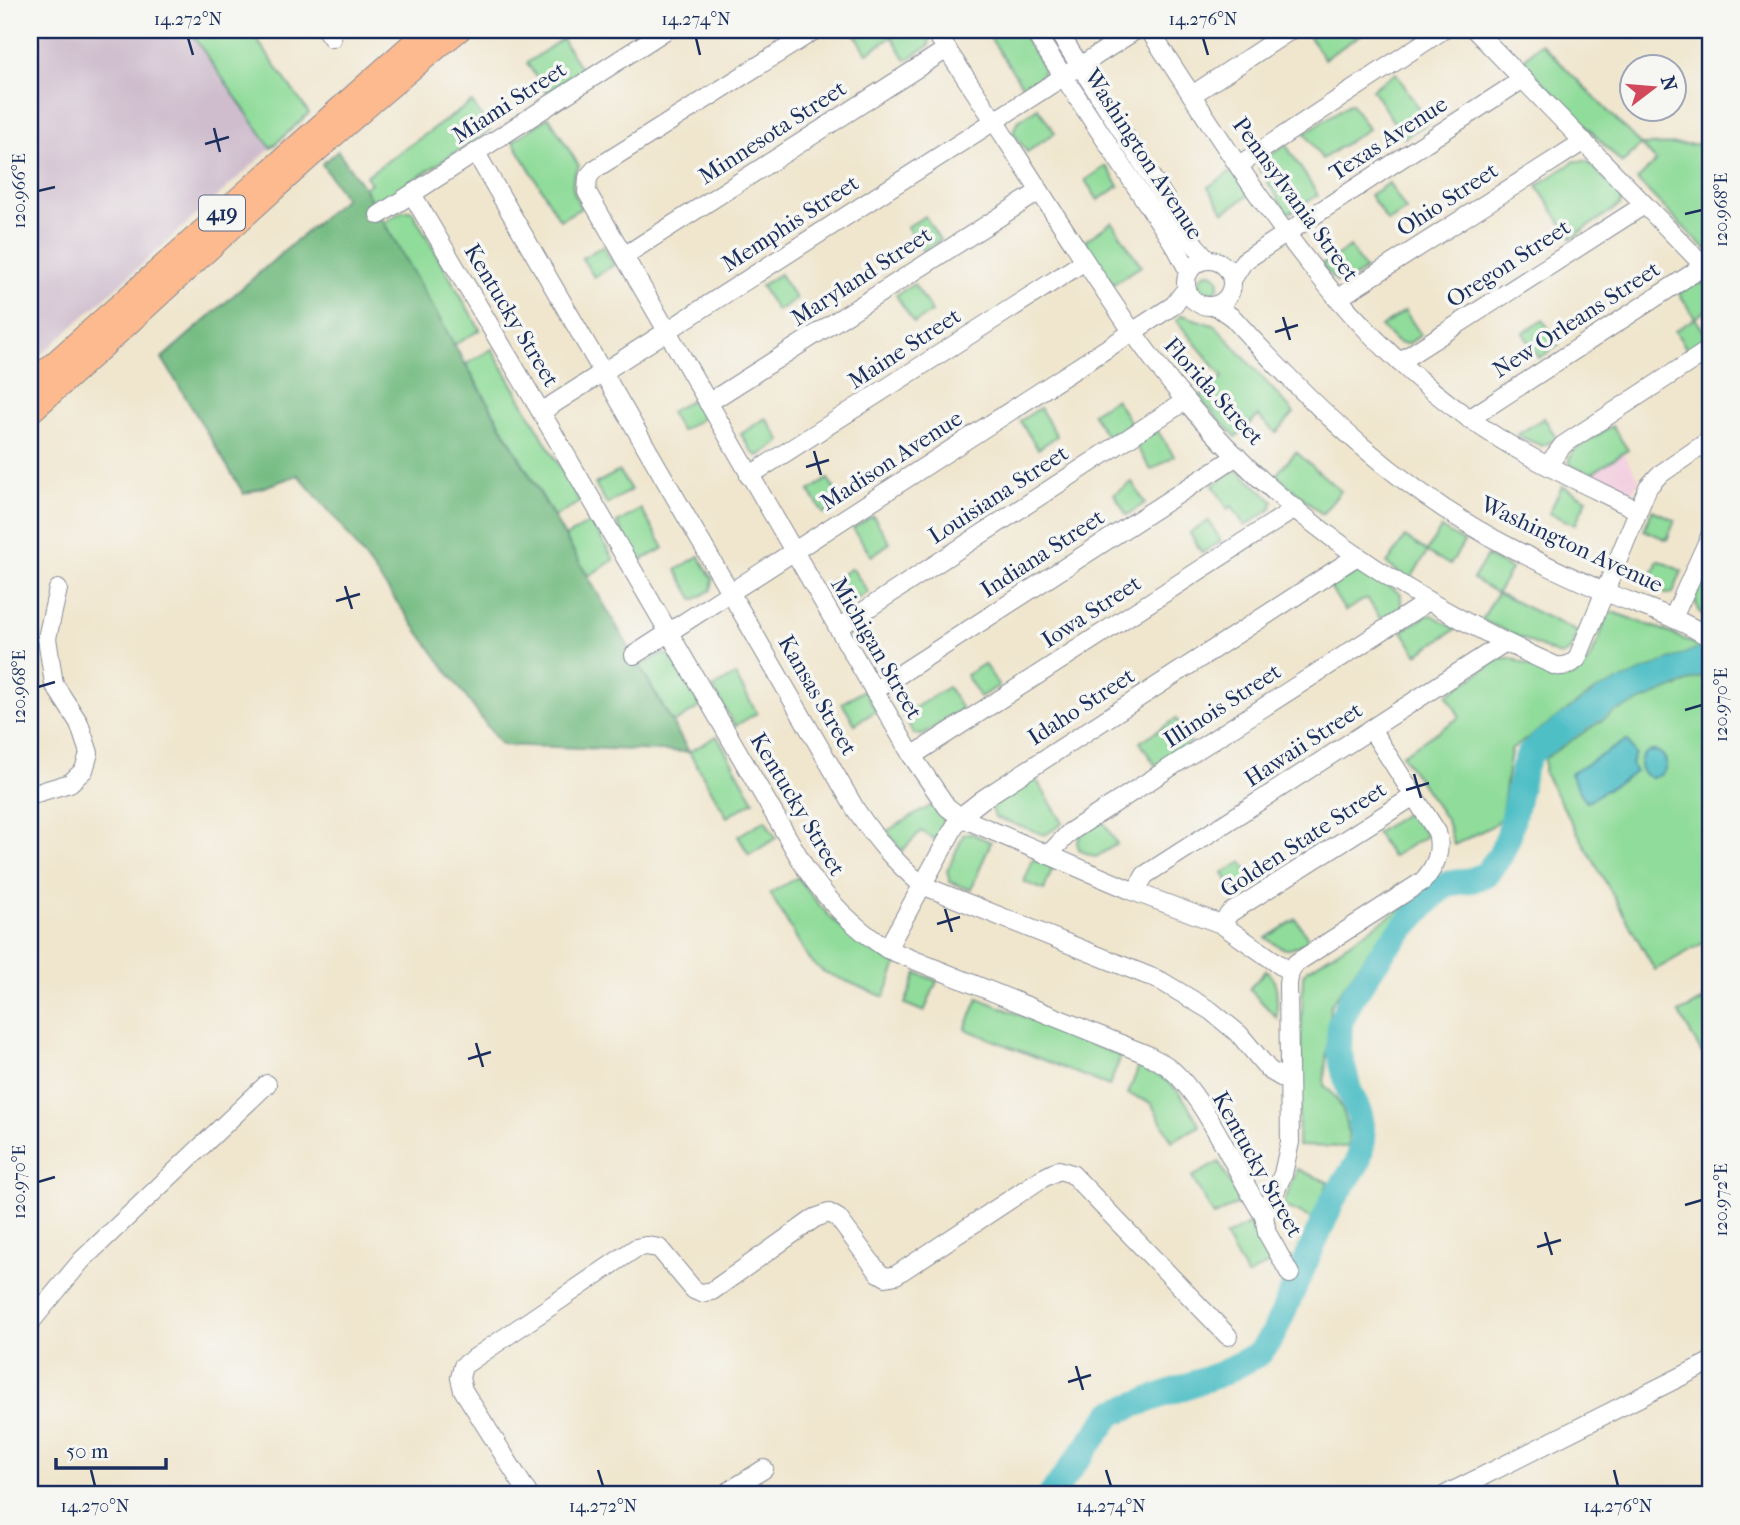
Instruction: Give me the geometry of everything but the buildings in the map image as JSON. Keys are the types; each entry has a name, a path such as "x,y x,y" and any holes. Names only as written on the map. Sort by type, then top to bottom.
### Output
{"main road":[{"name":"419","path":"30,412 352,118 428,30"},
{"name":"419","path":"30,386 382,82 459,30"}],"street":[{"name":"Miami Street","path":"379,215 666,30"},
{"name":"Michigan Street","path":"815,30 595,169 588,177 587,192 912,756 947,807 960,817 1048,855 1135,892 1221,924 1290,972"},
{"name":"Florida Street","path":"934,30 1132,333 1185,401 1237,456 1296,508 1357,556 1427,602 1504,643 1556,666 1568,666 1577,659 1605,592"},
{"name":"Washington Avenue","path":"1033,30 1072,71 1221,281 1233,318 1323,414 1405,482 1453,514 1500,541 1605,592 1673,618 1710,638"},
{"name":"Washington Avenue","path":"1057,30 1072,71 1177,248 1190,287"},
{"name":"Memphis Street","path":"541,412 1136,30"},
{"name":"Pennsylvania Street","path":"1149,30 1285,234 1337,299 1399,362 1469,419 1548,465 1637,510"},
{"path":"1192,95 1291,30"},
{"path":"1239,165 1443,30"},
{"path":"1475,30 1644,205 1708,267"},
{"name":"Minnesota Street","path":"624,256 947,49"},
{"name":"Texas Avenue","path":"1221,281 1244,261 1523,79"},
{"name":"Ohio Street","path":"1337,299 1584,141"},
{"name":"Kansas Street","path":"476,153 877,842 922,885 1169,986 1211,1011 1238,1034 1269,1070 1288,1081"},
{"name":"Maryland Street","path":"708,403 1040,191"},
{"name":"Kentucky Street","path":"412,194 821,891 851,923 887,948 1148,1055 1167,1066 1185,1083 1199,1105 1264,1216 1267,1233 1290,1274"},
{"name":"Oregon Street","path":"1399,362 1644,205"},
{"name":"Maine Street","path":"749,476 1085,261"},
{"path":"1200,261 1221,281 1209,307 1190,287 1200,261"},
{"name":"New Orleans Street","path":"1469,419 1708,267"},
{"name":"Madison Avenue","path":"634,656 1132,333 1174,305 1190,287"},
{"path":"1548,465 1563,445 1710,349"},
{"name":"Louisiana Street","path":"838,628 1185,401"},
{"path":"1605,592 1648,487 1659,475 1710,440"},
{"name":"Indiana Street","path":"874,691 1237,456"},
{"name":"Iowa Street","path":"912,756 1296,508"},
{"path":"1673,618 1710,536"},
{"name":"Idaho Street","path":"887,948 960,817 983,799 1357,556"},
{"path":"30,794 70,783 84,770 89,753 79,723 54,684 47,638 58,589"},
{"name":"Illinois Street","path":"1048,855 1070,832 1427,602"},
{"name":"Hawaii Street","path":"1135,892 1145,875 1504,643"},
{"path":"1264,1216 1288,1157 1290,972 1296,963 1423,881 1432,871 1441,846 1437,832 1371,729"},
{"name":"Golden State Street","path":"1221,924 1230,913 1414,796"},
{"path":"30,1323 82,1260 267,1084"},
{"path":"528,1495 463,1390 460,1378 463,1366 636,1248 659,1248 694,1290 701,1293 712,1291 815,1217 829,1213 838,1218 879,1273 886,1277 896,1275 1041,1179 1059,1170 1072,1174 1228,1336"},
{"path":"1446,1495 1710,1362"},
{"path":"723,1495 764,1469"}],"shaded area":[{"path":"45,30 189,30 271,148 30,365 30,60"},
{"path":"1623,453 1640,480 1629,495 1589,475"}],"green space":[{"path":"189,30 250,30 309,113 271,148"},
{"path":"852,30 887,30 892,37 867,53"},
{"path":"904,30 925,30 930,37 929,46 906,60 892,37"},
{"path":"985,30 1002,30 1023,35 1043,67 1042,76 1024,88"},
{"path":"1368,30 1324,59 1306,32"},
{"path":"562,39 582,70 547,93 527,63"},
{"path":"1541,43 1641,145 1622,163 1522,61"},
{"path":"1396,73 1428,123 1404,138 1372,89"},
{"path":"472,102 490,130 374,206 364,188 371,183 366,176"},
{"path":"1351,103 1368,129 1322,159 1305,133"},
{"path":"1038,108 1055,133 1027,152 1013,132 1017,122"},
{"path":"549,117 579,166 573,187 581,208 560,220 513,141"},
{"path":"1710,133 1710,250 1704,248 1637,180 1656,161 1641,145 1703,144"},
{"path":"1286,145 1318,195 1292,212 1287,212 1259,169 1260,162"},
{"path":"338,151 364,188 689,752 501,745 338,521 298,475 244,494 162,358 345,198 322,164"},
{"path":"1575,161 1587,161 1623,198 1620,205 1571,238 1537,186"},
{"path":"1106,166 1119,186 1098,200 1085,180"},
{"path":"1232,171 1249,195 1224,212 1208,187"},
{"path":"1389,183 1406,210 1388,222 1370,195"},
{"path":"403,211 412,211 480,330 454,345 384,223"},
{"path":"925,216 940,240 923,251 907,227"},
{"path":"1112,222 1141,266 1113,284 1085,241"},
{"path":"603,246 614,265 594,277 582,258"},
{"path":"1350,247 1365,270 1346,283 1337,282 1321,265"},
{"path":"1209,273 1216,276 1219,283 1216,290 1209,293 1202,290 1199,283 1202,276"},
{"path":"780,274 796,299 777,311 761,286"},
{"path":"1695,283 1710,284 1710,308 1695,318 1679,293"},
{"path":"914,284 932,312 914,323 896,295"},
{"path":"1405,311 1421,335 1408,344 1398,343 1381,327"},
{"path":"1182,315 1216,326 1294,413 1276,433 1258,416 1236,437 1199,398 1223,377 1176,320"},
{"path":"1695,318 1709,339 1689,352 1675,331"},
{"path":"1543,320 1559,345 1539,358 1523,333"},
{"path":"492,349 580,502 554,517 466,364"},
{"path":"692,399 703,418 681,431 670,412"},
{"path":"1115,399 1131,423 1108,438 1092,413"},
{"path":"1040,408 1057,436 1038,449 1020,421"},
{"path":"766,418 781,441 759,456 753,453 741,434"},
{"path":"1544,418 1557,439 1542,446 1517,435"},
{"path":"1612,426 1628,450 1589,475 1570,465 1569,459 1573,451"},
{"path":"1157,430 1174,456 1151,470 1135,444"},
{"path":"1296,452 1341,491 1322,514 1276,475"},
{"path":"619,471 631,490 607,504 595,484"},
{"path":"1233,472 1240,472 1273,501 1271,509 1245,526 1232,506 1228,509 1213,485"},
{"path":"828,479 843,502 824,514 809,491"},
{"path":"1132,482 1145,503 1127,515 1114,494"},
{"path":"1562,486 1587,499 1575,525 1549,513"},
{"path":"641,509 664,548 640,561 617,523"},
{"path":"1652,510 1675,520 1667,540 1644,530"},
{"path":"873,516 890,543 871,556 853,528"},
{"path":"1209,521 1221,541 1202,553 1190,533"},
{"path":"591,522 614,560 588,576 565,537"},
{"path":"1441,528 1464,542 1450,565 1427,552 1410,580 1387,564 1405,537 1427,551"},
{"path":"699,556 713,580 711,590 694,600 676,570"},
{"path":"1487,556 1511,569 1497,593 1473,579"},
{"path":"1658,560 1682,571 1673,593 1666,594 1647,587"},
{"path":"1710,562 1710,621 1697,608 1695,601 1698,587"},
{"path":"852,568 868,592 850,603 842,603 829,583"},
{"path":"1362,569 1401,594 1401,608 1381,620 1367,598 1345,611 1330,587"},
{"path":"1497,593 1578,632 1570,651 1561,656 1482,620"},
{"path":"1612,612 1701,647 1595,691 1511,750 1501,818 1492,826 1454,845 1447,821 1402,755 1460,717 1447,695 1501,658 1511,658 1556,678 1577,674 1591,657 1608,614"},
{"path":"1432,615 1456,629 1417,654 1402,631"},
{"path":"661,654 670,655 700,707 673,723 640,667"},
{"path":"984,664 999,686 980,697 966,675"},
{"path":"1710,673 1710,939 1655,970 1544,773 1545,758 1616,711"},
{"path":"735,675 757,713 735,726 713,688"},
{"path":"948,687 962,709 923,735 914,734 903,715"},
{"path":"864,690 876,711 855,724 842,703"},
{"path":"1176,719 1191,742 1155,765 1140,742"},
{"path":"717,736 754,801 727,817 689,752"},
{"path":"1034,776 1063,823 1045,835 995,817 992,808 996,800"},
{"path":"932,805 943,818 943,824 934,839 921,831 902,851 887,831"},
{"path":"1405,814 1413,816 1426,836 1392,857 1376,833"},
{"path":"765,820 776,838 749,855 738,836"},
{"path":"1103,821 1117,844 1096,857 1080,851 1077,843 1081,834"},
{"path":"970,833 991,842 971,890 950,882 947,871 964,834"},
{"path":"1033,859 1053,867 1044,890 1024,882"},
{"path":"1242,862 1256,884 1237,896 1223,873"},
{"path":"798,877 818,904 853,938 897,964 884,997 824,972 810,961 770,893"},
{"path":"1436,886 1371,948 1330,1006 1324,1085 1336,1098 1344,1113 1348,1129 1348,1147 1298,1146 1303,975"},
{"path":"1296,919 1309,940 1287,949 1266,938"},
{"path":"1266,970 1276,987 1277,1018 1249,989"},
{"path":"917,973 937,981 924,1012 905,1004"},
{"path":"1710,997 1710,1048 1702,1053 1679,1013"},
{"path":"978,998 1121,1056 1109,1086 965,1029"},
{"path":"1140,1064 1176,1089 1200,1126 1172,1141 1151,1103 1128,1094"},
{"path":"1219,1162 1240,1202 1214,1216 1192,1177"},
{"path":"1297,1169 1328,1182 1313,1219 1283,1206"},
{"path":"1251,1223 1272,1262 1247,1276 1225,1236"}],"water":[{"path":"1627,740 1635,754 1631,764 1636,772 1586,802 1570,774"},
{"path":"1653,751 1662,755 1666,764 1662,773 1653,777 1644,773 1640,764 1644,755"}],"waterway":[{"path":"1051,1495 1112,1413 1223,1373 1260,1353 1274,1333 1332,1202 1358,1162 1363,1140 1360,1115 1349,1090 1339,1051 1340,1023 1352,997 1386,947 1435,894 1447,884 1472,880 1486,874 1500,856 1509,835 1529,755 1605,701 1707,659"}]}
